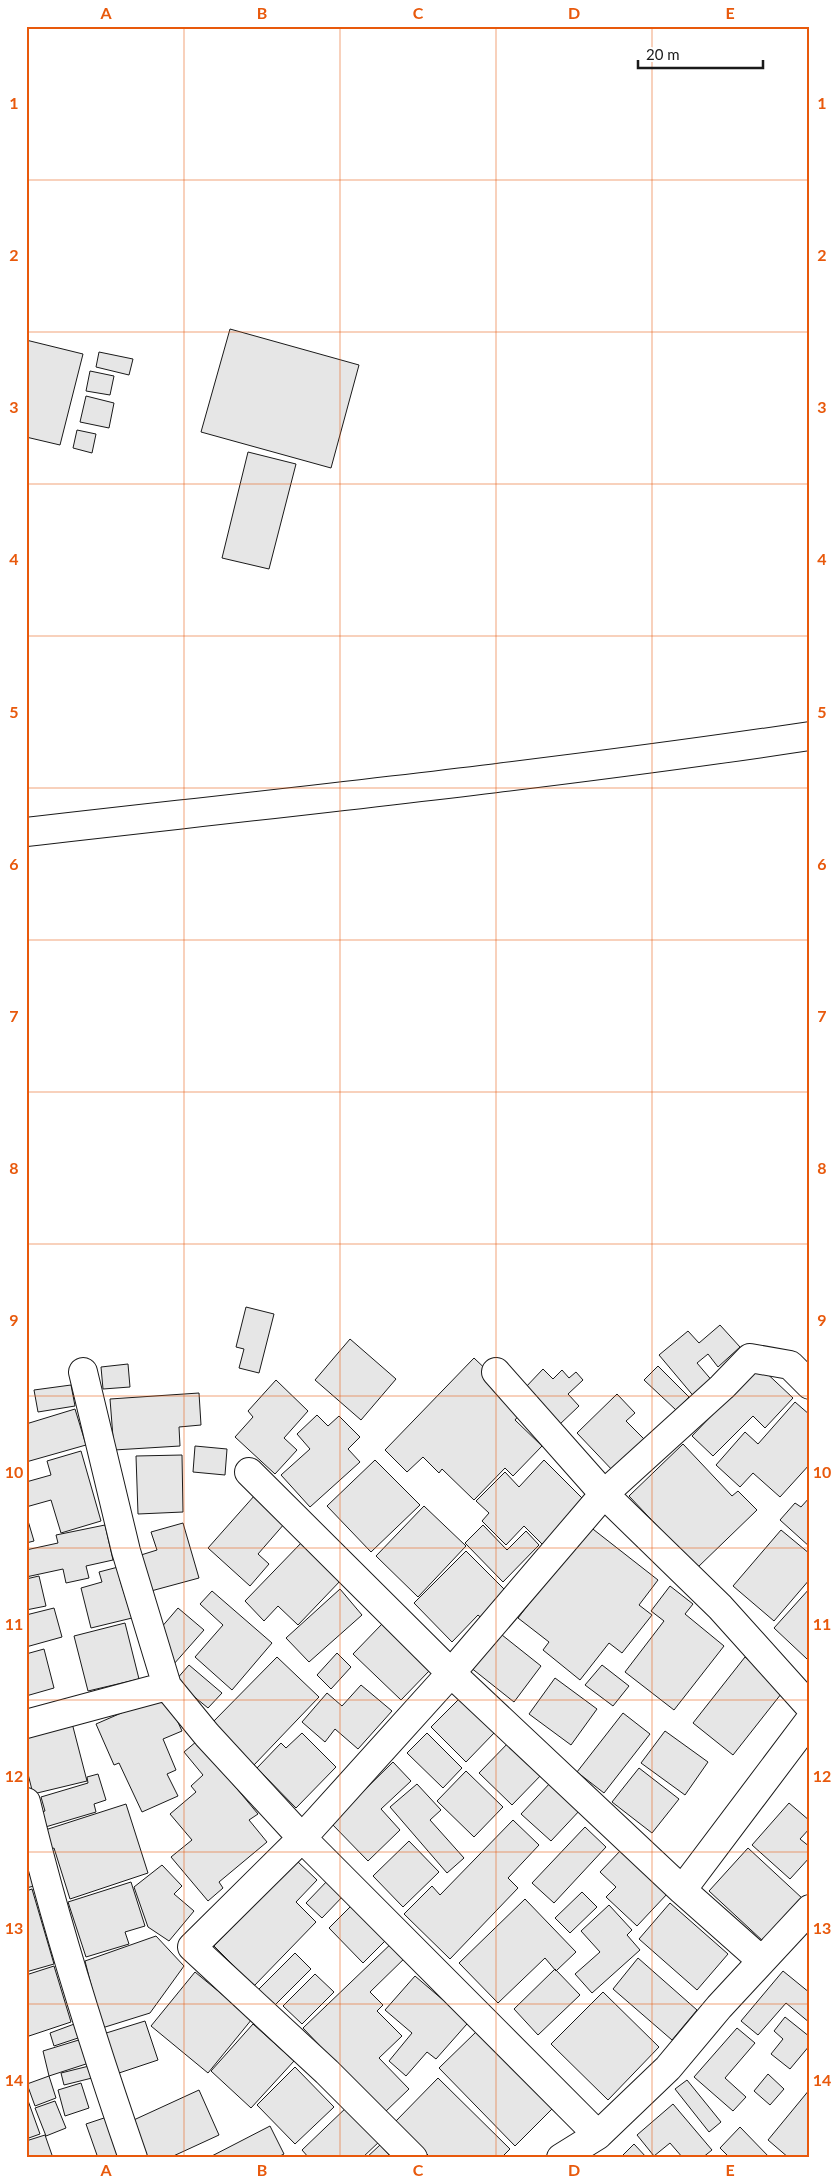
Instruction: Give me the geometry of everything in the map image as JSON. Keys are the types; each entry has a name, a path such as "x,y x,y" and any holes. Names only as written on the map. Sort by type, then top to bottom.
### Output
{"street":[{"path":"26,832 347,796 689,754 810,736"},
{"path":"413,2158 327,2072 192,1948 302,1838 451,1673 604,1494 722,1387 750,1358 790,1365 810,1385"},
{"path":"83,1372 126,1551 167,1686 207,1735 302,1838 598,2135"},
{"path":"496,1372 604,1494 720,1607 810,1707"},
{"path":"249,1472 451,1673 682,1890 761,1960"},
{"path":"26,1724 167,1686"},
{"path":"682,1890 810,1720"},
{"path":"26,1802 44,1879 85,2020 133,2158"},
{"path":"561,2158 598,2135 668,2068 719,2007 810,1909"}],"building":[{"path":"230,329 359,365 331,468 201,432"},
{"path":"26,340 83,354 60,445 26,437"},
{"path":"99,352 133,359 129,375 96,367"},
{"path":"90,371 114,376 110,395 86,391"},
{"path":"86,396 114,403 109,428 80,422"},
{"path":"77,430 96,434 92,453 73,448"},
{"path":"248,452 296,464 269,569 222,558"},
{"path":"246,1307 274,1314 259,1373 239,1368 244,1349 236,1347"},
{"path":"720,1325 740,1347 718,1367 708,1354 697,1363 714,1383 696,1399 659,1355 688,1331 699,1343"},
{"path":"350,1339 396,1379 361,1420 315,1380"},
{"path":"474,1358 517,1399 520,1414 515,1420 542,1446 513,1476 505,1468 474,1500 442,1469 439,1473 423,1457 407,1472 385,1450"},
{"path":"128,1364 130,1387 103,1389 101,1367"},
{"path":"658,1366 689,1397 676,1410 644,1380"},
{"path":"759,1366 793,1398 765,1428 753,1416 713,1456 692,1436"},
{"path":"543,1369 553,1379 562,1370 569,1378 576,1372 583,1380 568,1394 579,1406 559,1425 524,1389"},
{"path":"276,1380 308,1411 284,1438 297,1450 275,1474 235,1437 253,1417 248,1411"},
{"path":"71,1385 75,1406 38,1412 34,1390"},
{"path":"199,1393 201,1425 179,1427 180,1446 114,1450 110,1399"},
{"path":"617,1394 635,1413 626,1421 647,1442 615,1473 577,1433"},
{"path":"795,1402 810,1415 810,1464 780,1497 753,1473 740,1487 716,1465 745,1432 758,1444"},
{"path":"75,1409 86,1445 26,1462 26,1424"},
{"path":"317,1415 328,1426 339,1416 360,1437 348,1449 360,1462 310,1507 281,1475 310,1449 297,1434"},
{"path":"683,1444 732,1496 738,1491 757,1510 697,1568 629,1496"},
{"path":"195,1446 227,1449 225,1475 193,1472"},
{"path":"81,1451 101,1521 61,1533 51,1500 26,1507 26,1482 51,1475 47,1461"},
{"path":"182,1455 183,1512 138,1514 136,1456"},
{"path":"375,1460 420,1505 371,1552 327,1506"},
{"path":"544,1460 586,1502 543,1545 524,1526 506,1545 482,1521 489,1513 476,1501 505,1472 519,1487"},
{"path":"255,1495 285,1523 258,1554 269,1564 250,1586 208,1548"},
{"path":"810,1497 810,1547 780,1520 795,1503 801,1507"},
{"path":"424,1506 466,1546 418,1597 376,1556"},
{"path":"26,1514 34,1541 26,1543"},
{"path":"183,1523 199,1578 151,1591 141,1555 157,1550 151,1532"},
{"path":"105,1525 113,1560 86,1566 89,1578 66,1583 63,1569 26,1577 26,1550 58,1543 56,1535"},
{"path":"483,1525 507,1550 526,1531 539,1545 503,1582 465,1543"},
{"path":"589,1526 658,1580 639,1605 652,1615 622,1653 609,1643 580,1680 543,1650 549,1642 518,1618"},
{"path":"781,1530 810,1554 810,1579 774,1621 733,1586"},
{"path":"303,1541 342,1579 298,1625 278,1606 264,1621 245,1601"},
{"path":"466,1551 513,1598 487,1623 478,1615 452,1642 414,1603"},
{"path":"122,1566 125,1579 120,1580 132,1618 91,1628 81,1588 102,1582 99,1572"},
{"path":"39,1576 46,1606 26,1610 26,1579"},
{"path":"670,1586 693,1604 685,1614 724,1646 674,1710 625,1672 664,1621 651,1611"},
{"path":"810,1588 810,1656 807,1659 774,1628"},
{"path":"340,1589 362,1615 309,1662 286,1638"},
{"path":"212,1591 272,1643 232,1690 195,1657 223,1625 200,1604"},
{"path":"54,1608 62,1637 26,1647 26,1615"},
{"path":"178,1608 204,1630 173,1665 154,1636"},
{"path":"125,1623 139,1679 88,1691 74,1636"},
{"path":"382,1624 430,1670 401,1700 353,1654"},
{"path":"497,1631 541,1666 514,1702 470,1667"},
{"path":"44,1649 54,1688 26,1696 26,1654"},
{"path":"337,1653 351,1667 331,1689 317,1675"},
{"path":"277,1657 319,1697 254,1765 211,1724"},
{"path":"745,1657 785,1689 733,1755 693,1723"},
{"path":"189,1665 222,1693 208,1708 175,1681"},
{"path":"602,1665 629,1686 613,1706 585,1685"},
{"path":"555,1678 597,1709 571,1745 529,1714"},
{"path":"361,1685 392,1711 358,1749 335,1729 325,1742 302,1722 327,1693 342,1706"},
{"path":"165,1694 182,1731 163,1739 176,1770 167,1774 178,1796 142,1812 119,1763 114,1765 96,1724"},
{"path":"460,1698 495,1732 466,1762 431,1727"},
{"path":"623,1713 650,1734 604,1793 577,1772"},
{"path":"72,1723 87,1781 33,1794 26,1766 26,1734"},
{"path":"665,1731 708,1762 685,1795 641,1763"},
{"path":"302,1733 336,1767 296,1808 257,1768 281,1743 286,1748"},
{"path":"427,1733 462,1768 443,1788 407,1753"},
{"path":"512,1739 545,1771 512,1805 479,1773"},
{"path":"197,1741 258,1814 249,1820 267,1842 219,1882 223,1888 208,1901 171,1857 192,1840 170,1814 196,1792 191,1786 203,1775 184,1752"},
{"path":"393,1762 411,1781 381,1809 400,1830 368,1861 331,1823"},
{"path":"639,1768 679,1799 652,1833 612,1802"},
{"path":"466,1771 503,1807 474,1837 437,1801"},
{"path":"98,1774 106,1800 94,1804 96,1812 42,1828 38,1813 45,1811 41,1797 88,1783 87,1777"},
{"path":"552,1781 581,1809 551,1841 521,1814"},
{"path":"417,1784 441,1810 430,1820 464,1858 447,1873 390,1807"},
{"path":"789,1803 810,1821 810,1828 800,1839 810,1847 810,1857 790,1879 752,1845"},
{"path":"126,1804 148,1873 70,1899 54,1848 48,1850 42,1831"},
{"path":"513,1820 539,1845 508,1878 518,1888 450,1959 404,1914 432,1886 440,1895"},
{"path":"585,1827 606,1847 554,1903 532,1883"},
{"path":"409,1841 439,1872 403,1907 373,1876"},
{"path":"26,1848 38,1885 26,1888"},
{"path":"748,1848 803,1899 764,1942 709,1891"},
{"path":"622,1849 668,1893 637,1926 606,1897 616,1887 600,1872"},
{"path":"297,1861 317,1880 296,1902 316,1922 254,1986 214,1946"},
{"path":"162,1865 182,1886 174,1894 194,1911 169,1941 148,1927 134,1887"},
{"path":"329,1879 345,1894 322,1918 306,1903"},
{"path":"131,1882 145,1926 125,1932 129,1944 86,1957 68,1902"},
{"path":"32,1889 54,1964 26,1972 26,1891"},
{"path":"582,1892 597,1907 570,1933 555,1918"},
{"path":"525,1899 576,1952 556,1971 545,1958 498,2003 459,1963"},
{"path":"670,1903 728,1954 697,1990 639,1939"},
{"path":"353,1904 387,1939 363,1963 329,1928"},
{"path":"609,1905 632,1930 627,1935 640,1950 592,1993 575,1974 600,1952 581,1931"},
{"path":"156,1936 184,1966 150,2013 102,2028 85,1961"},
{"path":"396,1939 410,1953 370,1992 383,2005 377,2011 402,2036 379,2058 409,2089 384,2113 303,2028"},
{"path":"295,1953 311,1969 273,2007 257,1991"},
{"path":"638,1958 697,2010 672,2040 613,1989"},
{"path":"54,1966 71,2022 26,2037 26,1975"},
{"path":"555,1969 580,1995 538,2035 514,2009"},
{"path":"783,1971 810,1993 810,2023 786,2003 758,2035 741,2021"},
{"path":"195,1972 252,2019 208,2073 151,2026"},
{"path":"315,1974 334,1992 302,2024 283,2006"},
{"path":"415,1976 450,2006 455,2001 474,2016 436,2059 427,2052 406,2076 389,2061 412,2033 385,2010"},
{"path":"603,1992 659,2047 608,2100 551,2044"},
{"path":"785,2017 810,2037 810,2045 790,2069 771,2054 783,2039 774,2031"},
{"path":"145,2021 158,2060 116,2074 103,2034"},
{"path":"77,2023 81,2037 54,2046 50,2033"},
{"path":"253,2024 294,2061 251,2108 211,2071"},
{"path":"737,2028 755,2043 725,2078 746,2097 733,2111 694,2077"},
{"path":"477,2031 553,2108 515,2146 439,2068"},
{"path":"82,2039 89,2063 49,2076 43,2051"},
{"path":"89,2066 92,2078 64,2085 61,2073"},
{"path":"295,2067 334,2107 295,2144 257,2105"},
{"path":"768,2074 784,2089 770,2105 754,2091"},
{"path":"49,2076 56,2098 35,2106 27,2084"},
{"path":"438,2078 510,2149 501,2158 431,2158 395,2122"},
{"path":"687,2080 721,2122 709,2132 675,2089"},
{"path":"81,2083 89,2108 65,2116 58,2090"},
{"path":"810,2089 810,2158 789,2158 768,2140"},
{"path":"199,2090 219,2135 169,2158 140,2158 125,2124"},
{"path":"26,2095 40,2134 26,2139"},
{"path":"55,2101 66,2128 46,2136 35,2108"},
{"path":"673,2104 712,2150 702,2158 683,2158 670,2143 654,2156 637,2135"},
{"path":"349,2105 381,2140 362,2158 309,2158 302,2150"},
{"path":"107,2117 122,2158 98,2158 86,2124"},
{"path":"270,2126 284,2154 276,2158 208,2158"},
{"path":"740,2127 770,2158 730,2158 720,2148"},
{"path":"45,2135 53,2158 26,2158 26,2141"},
{"path":"634,2144 647,2158 620,2158"},
{"path":"380,2145 392,2158 366,2158"}]}
